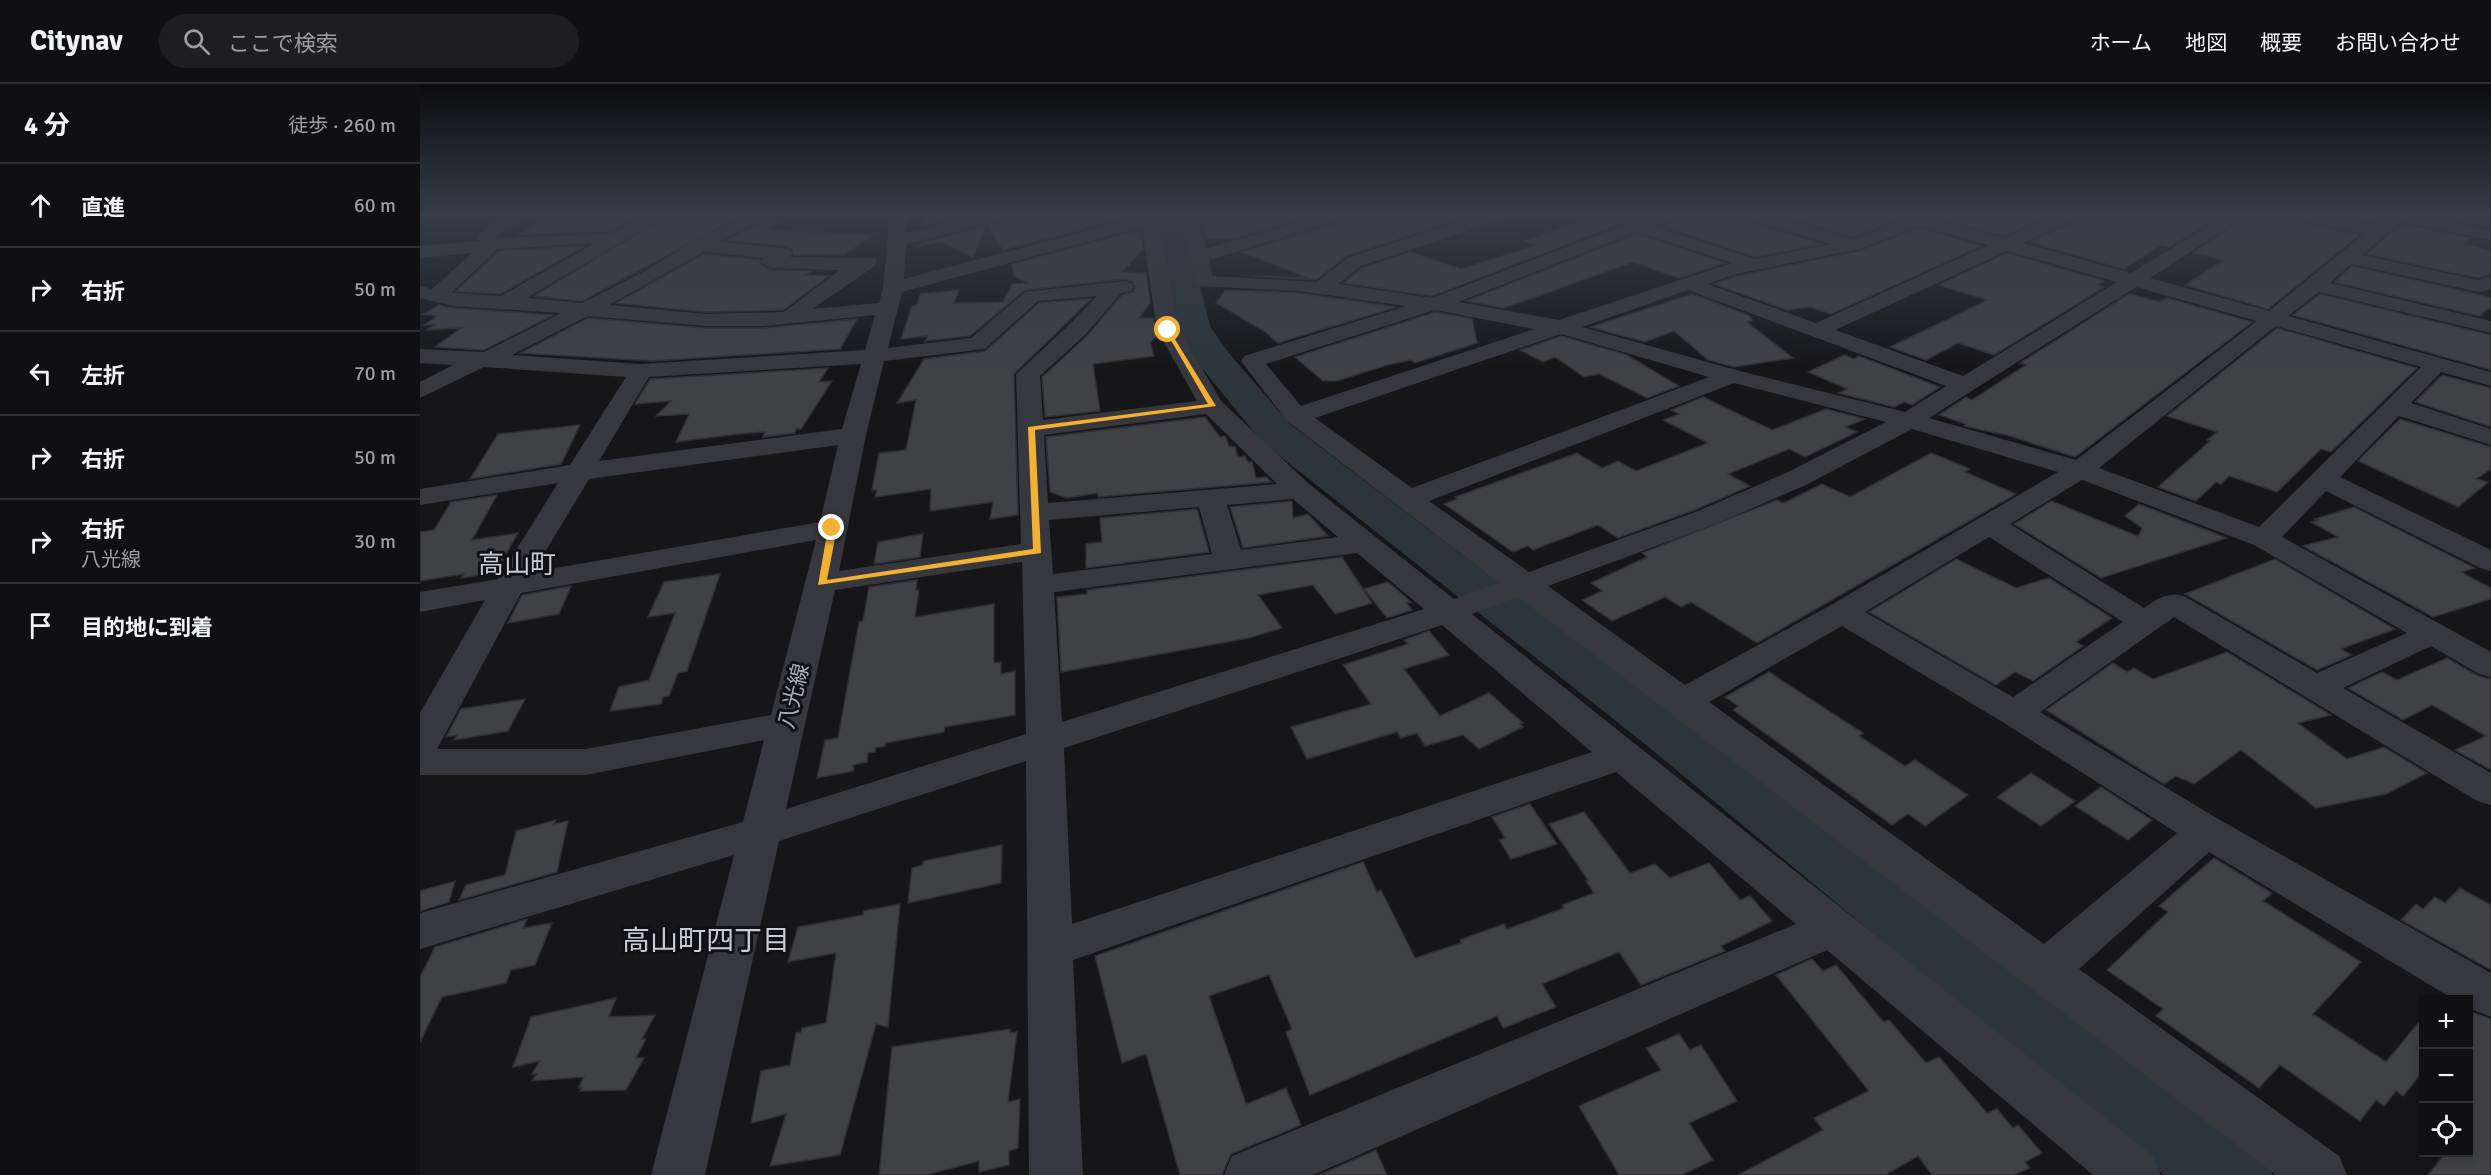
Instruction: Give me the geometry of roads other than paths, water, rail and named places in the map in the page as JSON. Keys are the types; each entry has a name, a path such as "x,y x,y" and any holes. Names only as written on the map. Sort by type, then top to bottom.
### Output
{"street":[{"path":"432,297 467,266"},
{"path":"505,302 567,266"},
{"path":"420,391 641,281 666,266"},
{"path":"791,318 794,312 859,266"},
{"path":"432,297 582,310 693,334 791,318 887,266"},
{"name":"八光線","path":"678,1175 821,583 893,266"},
{"path":"1176,266 1184,278"},
{"path":"1185,266 1184,278 1168,330 1212,406 1299,490 1365,543 1455,609 1624,755 2132,1174"},
{"path":"1184,278 1214,266"},
{"path":"1321,288 1349,266"},
{"path":"1522,266 1434,304 1252,361 1296,416 1408,499 1519,587 1684,701 2320,1175"},
{"path":"1296,416 1748,266"},
{"path":"1816,331 1959,266"},
{"path":"2089,266 2491,380"},
{"path":"421,932 761,832 1455,609 1708,517 1796,478 1909,420 2158,266"},
{"path":"1684,701 1842,612 2080,470 2336,266"},
{"path":"2387,266 2479,286 2491,282"},
{"path":"420,356 651,370 873,356 976,344 1032,296 1115,288 1184,278 1321,288 1434,304 1560,327 1732,376 1909,420 2080,470 2264,539 2491,666"},
{"path":"1689,284 1964,385"},
{"path":"2314,285 2491,327"},
{"path":"1056,1175 1039,568 1028,374 1077,330 1115,288"},
{"path":"420,746 509,586 578,472 651,370 693,334"},
{"path":"2264,539 2436,364"},
{"path":"1408,499 1732,376"},
{"path":"1031,429 1212,406"},
{"path":"2394,406 2491,437"},
{"path":"420,497 578,472 853,435"},
{"path":"2323,479 2491,562"},
{"path":"1036,513 1299,490"},
{"path":"1211,498 1229,560"},
{"path":"1989,524 2144,621"},
{"path":"420,602 832,528"},
{"path":"821,583 1039,568 1229,560 1365,543"},
{"path":"2014,713 2173,603 2491,791"},
{"path":"1842,612 2014,713 2206,831 2491,997"},
{"path":"2316,687 2433,633"},
{"path":"420,762 586,762 786,724"},
{"path":"1049,950 1624,755"},
{"path":"2046,970 2206,831"},
{"path":"1251,1175 1833,928"}],"waterway":[{"path":"1180,266 1193,326 1214,359 1276,433 1465,580 1666,730 2230,1175"}],"district":[{"name":"高山町","path":"517,564"},
{"name":"高山町四丁目","path":"706,940"}]}
